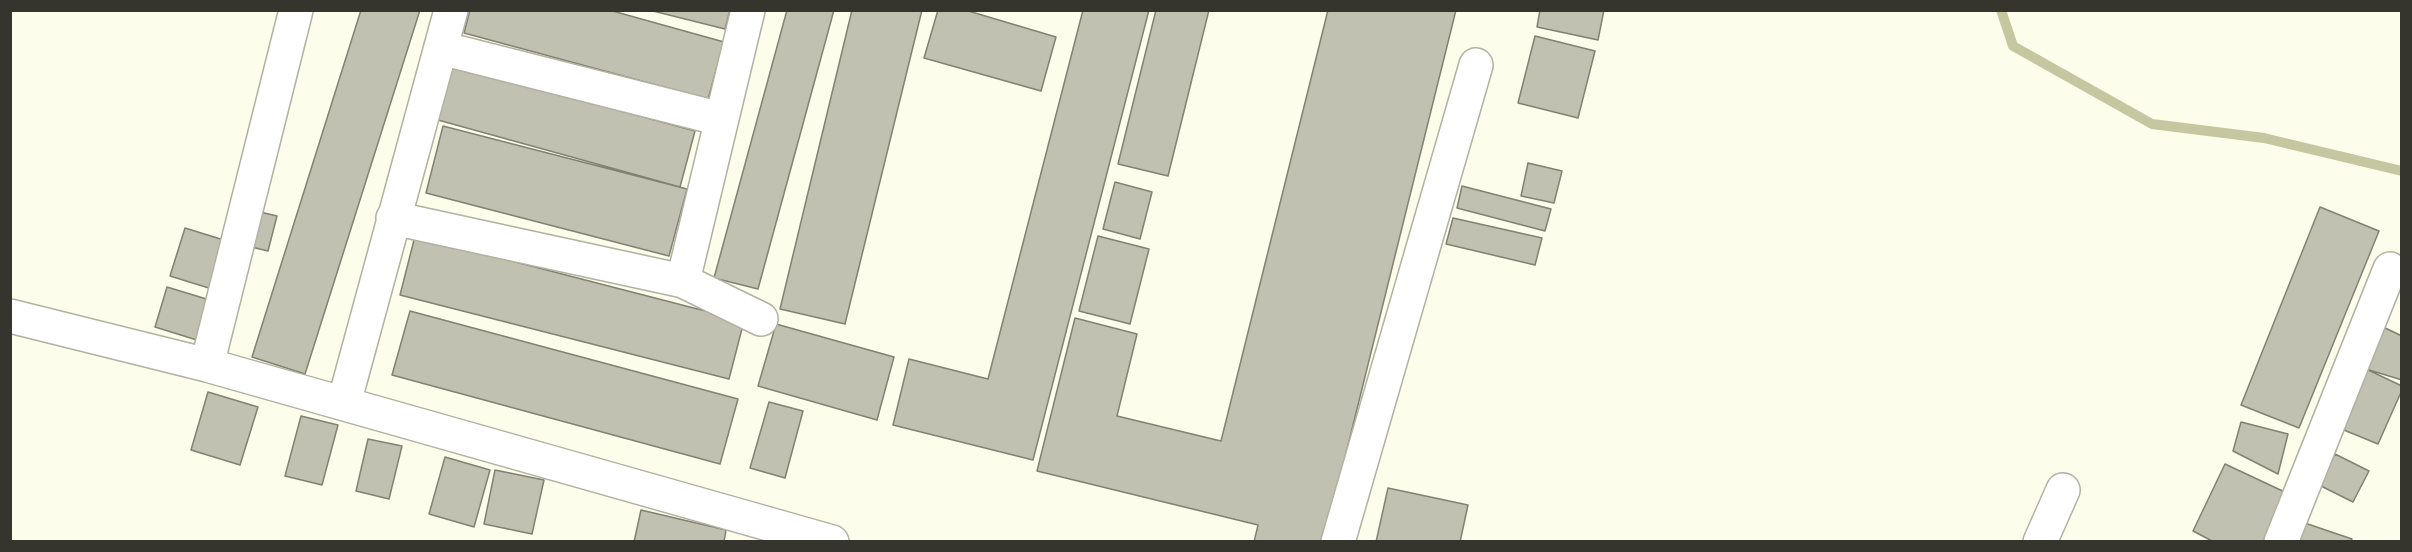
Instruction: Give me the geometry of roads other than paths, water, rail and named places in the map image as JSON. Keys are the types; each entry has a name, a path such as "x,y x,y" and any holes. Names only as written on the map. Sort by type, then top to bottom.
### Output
{"street":[{"path":"207,364 296,10"},
{"path":"344,403 451,10"},
{"path":"683,281 748,10"},
{"path":"441,48 721,119"},
{"path":"1338,542 1476,65"},
{"path":"393,218 683,281 761,319"},
{"path":"2281,542 2390,269"},
{"path":"10,316 207,364 832,542"},
{"path":"2040,542 2063,490"}],"waterway":[{"path":"2001,10 2013,46 2152,124 2264,138 2402,171"}]}
